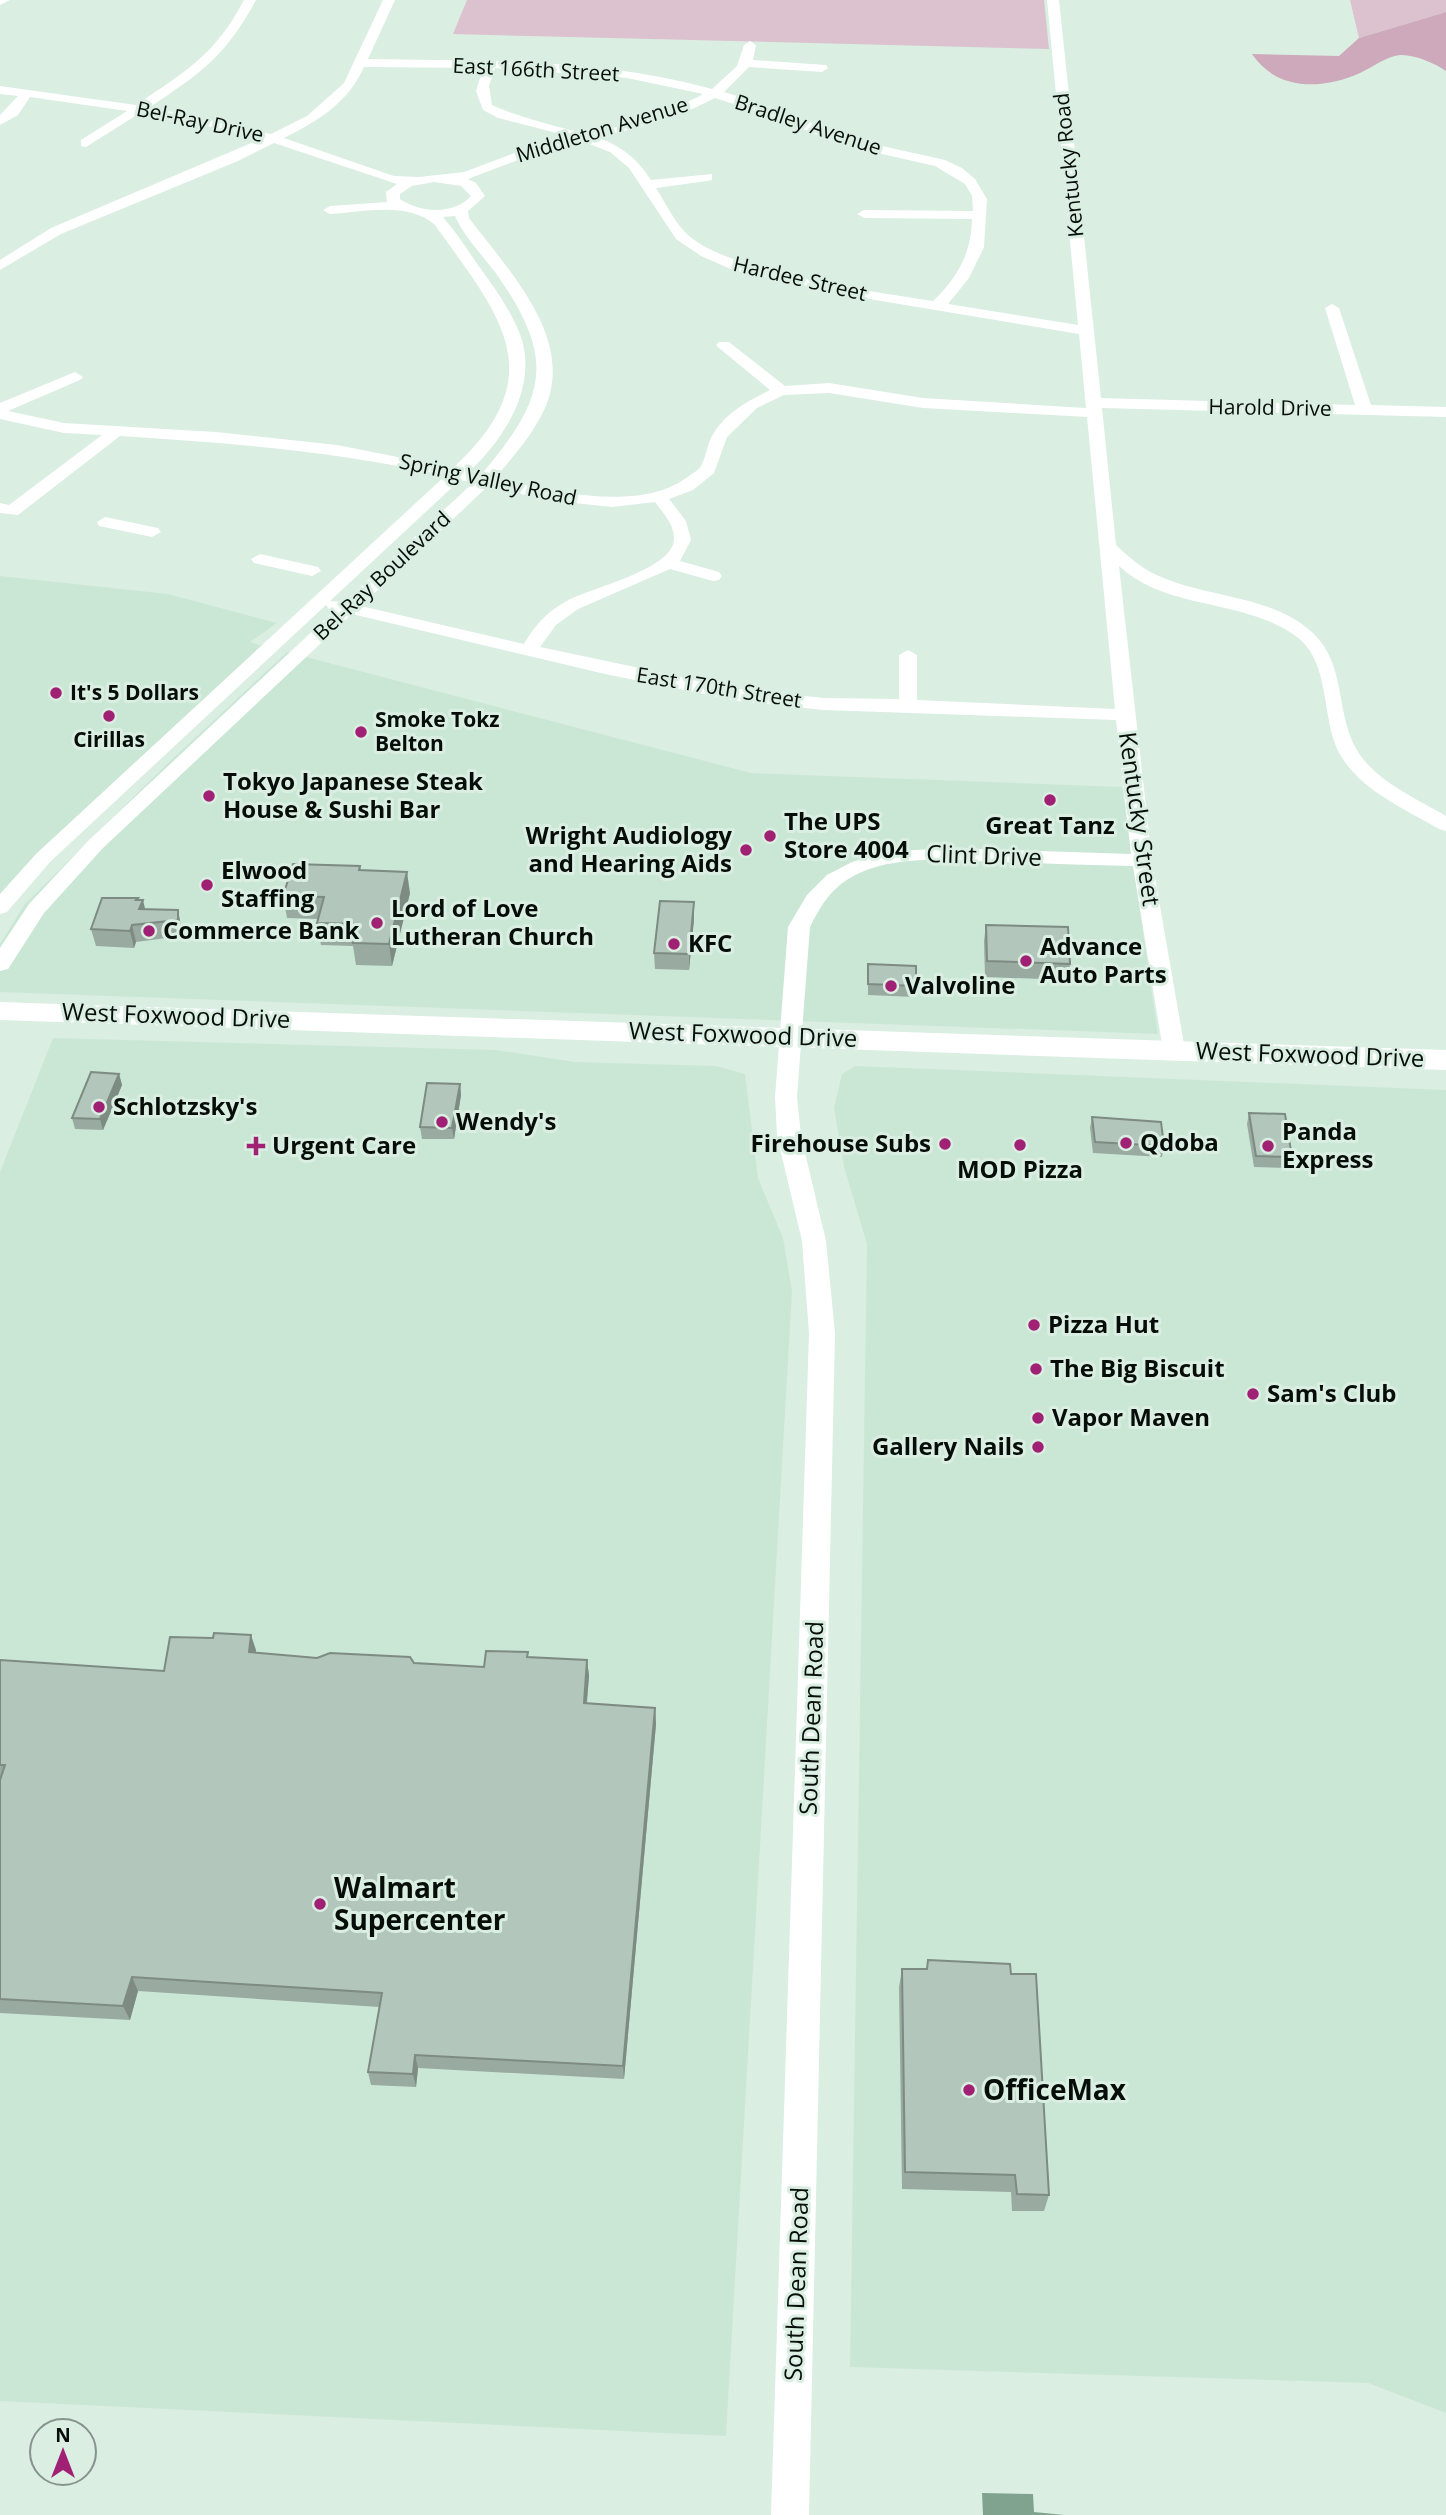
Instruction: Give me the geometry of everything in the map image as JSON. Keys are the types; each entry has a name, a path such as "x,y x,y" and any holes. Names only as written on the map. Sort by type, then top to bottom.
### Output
{"main road":[{"name":"West Foxwood Drive","path":"0,1011 1446,1060"}],"street":[{"path":"86,143 183,81 212,56 233,32 250,0"},
{"path":"0,266 56,231 275,139 312,119 350,84 388,0"},
{"name":"Kentucky Road","path":"1053,0 1087,331"},
{"path":"750,45 746,63 822,68"},
{"name":"East 166th Street","path":"359,63 491,65 611,73 667,82 710,94"},
{"name":"Middleton Avenue","path":"473,181 512,157 673,112 733,79 746,63"},
{"name":"Hardee Street","path":"491,65 483,82 482,92 487,107 503,115 586,137 626,157 681,236 723,261 738,267 827,287 1087,331"},
{"name":"Bel-Ray Drive","path":"0,90 139,108 275,139 394,185"},
{"path":"0,121 13,112 27,93"},
{"name":"Bradley Avenue","path":"710,94 772,112 846,141 942,164 961,175 980,199 980,231 973,260 964,276 938,305"},
{"path":"647,185 706,177"},
{"path":"398,205 391,197 394,185 446,178 473,181 478,196 475,201 461,209"},
{"path":"330,210 398,205"},
{"name":"Bel-Ray Boulevard","path":"0,907 44,858 458,473 492,437 511,406 520,373 516,340 499,307 440,222 432,215 398,205"},
{"name":"Bel-Ray Boulevard","path":"0,964 9,947 52,889 485,480 523,437 537,412 545,384 547,367 542,337 526,307 462,218 461,209 423,213"},
{"path":"864,214 979,215"},
{"path":"1332,308 1365,410"},
{"path":"1087,331 1108,546 1122,575 1268,613 1307,636 1323,657 1343,741 1350,754 1377,782 1446,824"},
{"path":"516,340 542,337"},
{"path":"724,345 781,391"},
{"path":"0,412 75,377"},
{"name":"Spring Valley Road","path":"0,412 64,428 304,445 407,461 568,499 612,502 659,497 699,479 713,461 714,450 727,426 751,405 781,391 829,388 923,403 991,409 1095,408"},
{"name":"Harold Drive","path":"1095,408 1446,412"},
{"path":"6,510 117,431"},
{"path":"530,650 541,631 565,609 603,591 640,579 668,563 681,544 681,531 677,518 659,497"},
{"path":"105,522 152,532"},
{"path":"260,559 312,571"},
{"path":"668,563 712,576"},
{"name":"Kentucky Street","path":"1122,575 1125,715 1142,860 1174,1050"},
{"name":"East 170th Street","path":"321,601 740,695 824,704 1125,715"},
{"path":"908,655 908,705"},
{"path":"164,746 192,754"},
{"name":"Clint Drive","path":"789,1037 799,927 814,897 845,873 886,858 934,852 1142,860"},
{"path":"22,881 52,889"},
{"name":"South Dean Road","path":"789,1037 786,1097 789,1136 814,1241 822,1333 790,2515"}],"shaded area":[{"path":"467,0 1044,0 1049,49 453,34"},
{"path":"1350,0 1446,0 1446,12 1359,38"},
{"path":"1446,12 1446,71 1424,60 1400,55 1345,79 1301,84 1274,75 1252,54 1339,56 1359,38"},
{"path":"0,576 168,594 277,623 250,642 266,647 0,900"},
{"path":"287,652 751,773 1122,787 1158,1034 0,992 0,944 25,904 166,765"},
{"path":"53,1038 496,1050 575,1062 716,1066 745,1074 758,1178 783,1238 792,1291 726,2436 0,2401 0,1172"},
{"path":"855,1066 1446,1090 1446,2413 1368,2383 850,2367 867,1244 844,1167 834,1108 842,1074"},
{"path":"982,2493 1033,2494 1034,2512 1064,2515 983,2515"}],"building":[{"path":"293,864 360,866 359,870 407,872 389,944 353,943 358,924 317,923 324,897 283,896"},
{"path":"102,898 138,898 136,900 143,900 139,909 178,910 178,920 132,925 130,931 91,929"},
{"name":"KFC","path":"660,901 694,902 689,954 654,953"},
{"path":"986,925 1068,927 1070,964 987,961"},
{"path":"868,964 916,966 916,986 868,984"},
{"path":"91,1072 119,1074 100,1119 72,1118"},
{"name":"Wendy's","path":"427,1083 460,1084 452,1128 420,1127"},
{"name":"Panda Express","path":"1249,1113 1285,1114 1292,1157 1256,1156"},
{"path":"1092,1117 1161,1122 1164,1146 1095,1142"},
{"name":"Walmart Supercenter","path":"214,1633 251,1635 249,1652 317,1658 330,1653 410,1657 414,1663 484,1667 486,1651 528,1652 527,1657 587,1660 584,1703 655,1708 623,2066 415,2055 413,2074 368,2072 382,1993 132,1977 123,2006 0,1999 0,1780 5,1765 0,1765 0,1660 164,1671 170,1637 213,1638"},
{"name":"OfficeMax","path":"928,1960 1010,1964 1011,1974 1036,1974 1049,2195 1017,2194 1015,2175 905,2172 902,1969 927,1969"}],"place":[{"name":"It's 5 Dollars","path":"56,693"},
{"name":"Cirillas","path":"109,716"},
{"name":"Smoke Tokz Belton","path":"361,732"},
{"name":"Tokyo Japanese Steak House & Sushi Bar","path":"209,796"},
{"name":"Great Tanz","path":"1050,800"},
{"name":"The UPS Store 4004","path":"770,836"},
{"name":"Wright Audiology and Hearing Aids","path":"746,850"},
{"name":"Elwood Staffing","path":"207,885"},
{"name":"Lord of Love Lutheran Church","path":"377,923"},
{"name":"Commerce Bank","path":"149,931"},
{"name":"KFC","path":"674,944"},
{"name":"Advance Auto Parts","path":"1026,961"},
{"name":"Valvoline","path":"891,986"},
{"name":"Schlotzsky's","path":"99,1107"},
{"name":"Wendy's","path":"442,1122"},
{"name":"Qdoba","path":"1126,1143"},
{"name":"Firehouse Subs","path":"945,1144"},
{"name":"MOD Pizza","path":"1020,1145"},
{"name":"Urgent Care","path":"256,1146"},
{"name":"Panda Express","path":"1268,1146"},
{"name":"Pizza Hut","path":"1034,1325"},
{"name":"The Big Biscuit","path":"1036,1369"},
{"name":"Sam's Club","path":"1253,1394"},
{"name":"Vapor Maven","path":"1038,1418"},
{"name":"Gallery Nails","path":"1038,1447"},
{"name":"Walmart Supercenter","path":"320,1904"},
{"name":"OfficeMax","path":"969,2090"}]}
